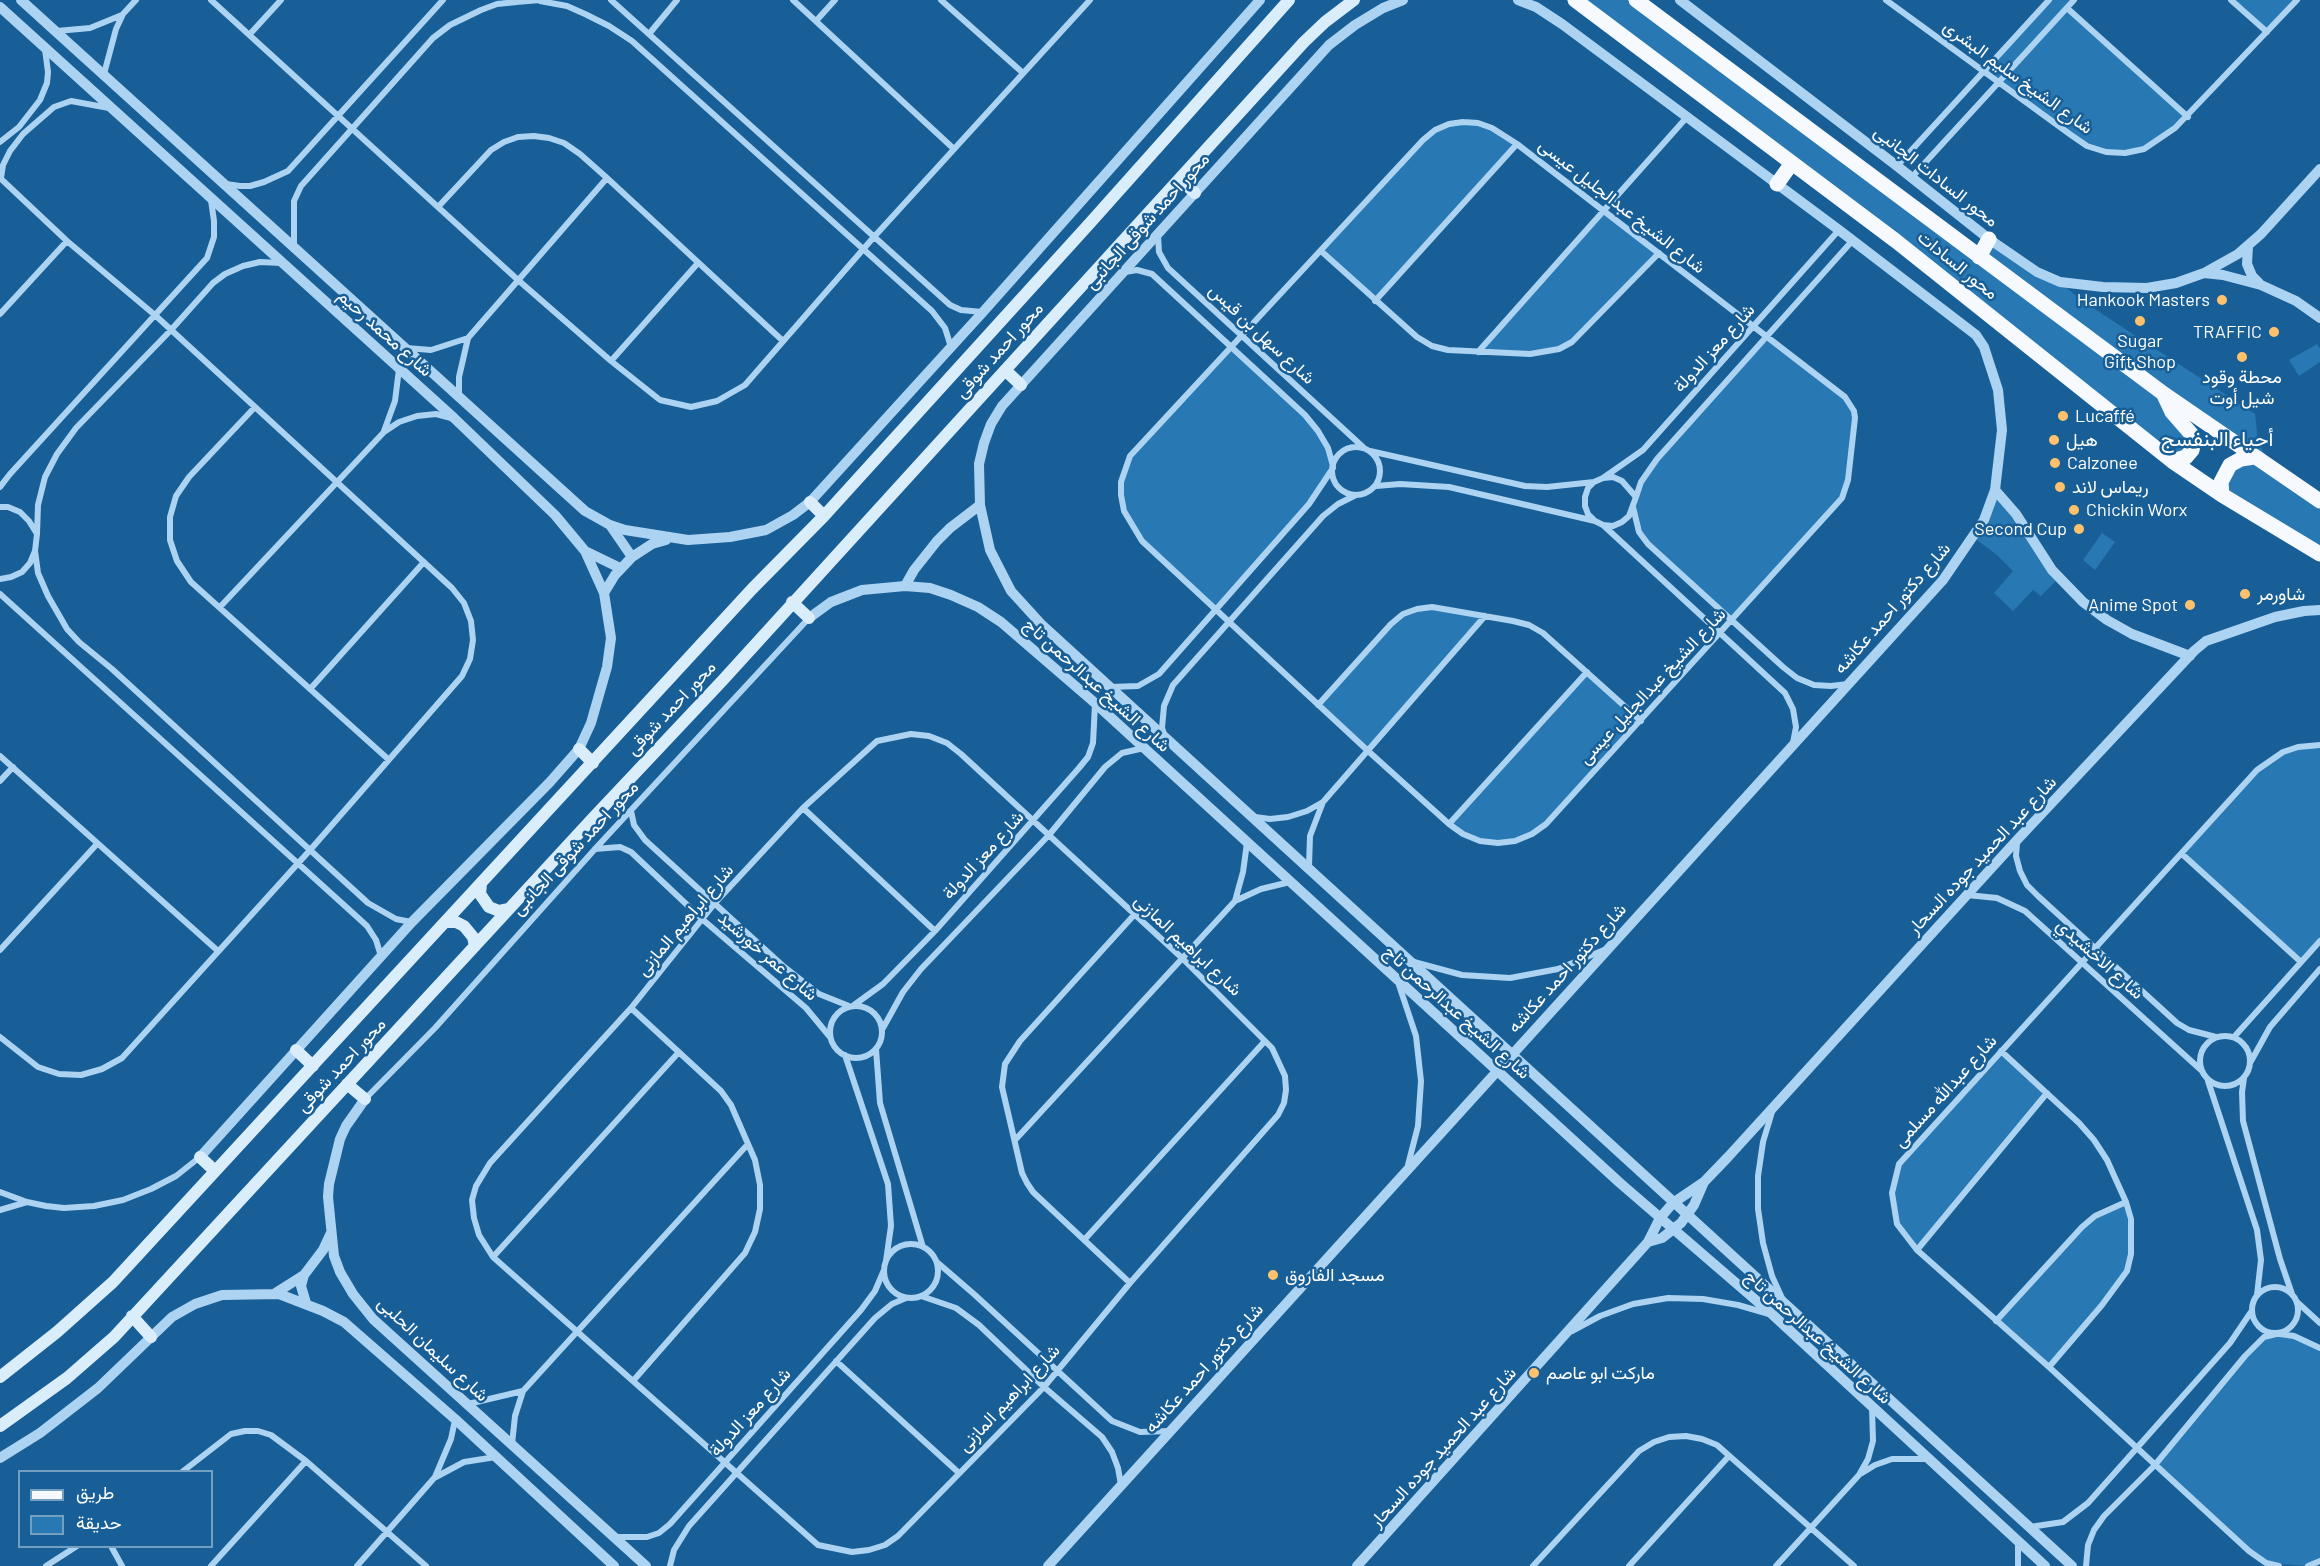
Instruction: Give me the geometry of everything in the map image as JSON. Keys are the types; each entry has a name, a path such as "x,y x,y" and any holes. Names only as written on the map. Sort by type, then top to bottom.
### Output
{"main road":[{"name":"محور احمد شوقى","path":"0,1377 57,1332 113,1282 752,589 824,516 1289,0"},
{"name":"محور السادات","path":"1575,0 1896,241 2172,461 2222,495 2320,554"},
{"name":"محور السادات","path":"1636,0 2164,394 2320,501"},
{"name":"محور احمد شوقى","path":"0,1426 67,1378 114,1336 722,681 1304,42 1349,1"},
{"path":"1777,183 1792,163"},
{"path":"1180,179 1195,193"},
{"path":"1978,257 1989,238"},
{"path":"1005,370 1021,385"},
{"path":"2164,394 2172,412 2193,436 2194,441 2192,450 2186,457 2172,461"},
{"path":"2222,495 2221,482 2230,465 2241,459 2254,457"},
{"path":"810,502 824,516"},
{"path":"792,603 809,618"},
{"path":"579,749 593,763"},
{"path":"481,884 480,894 489,907 499,911 509,909"},
{"path":"446,922 456,922 464,926 473,937 475,946"},
{"path":"296,1050 313,1066"},
{"path":"347,1084 365,1099"},
{"path":"200,1157 215,1171"},
{"path":"132,1316 151,1337"}],"street":[{"name":"شارع محمد رحيم","path":"21,0 585,511 610,525 647,535 675,539 748,535 777,525 810,502"},
{"path":"104,74 110,44 123,14 136,0"},
{"path":"210,0 518,280 611,361 660,400 680,405 698,406 717,401 745,385 873,238 1090,0"},
{"path":"250,34 281,0"},
{"path":"225,184 250,186 288,171 443,0"},
{"path":"295,246 294,201 301,186 439,33 450,25 496,4 540,0 567,6 585,14 632,41 940,319 951,347"},
{"path":"611,0 950,305 960,310 982,312"},
{"path":"649,34 677,0"},
{"path":"793,0 954,148"},
{"path":"816,21 835,0"},
{"path":"941,0 1023,73"},
{"path":"810,502 1260,0"},
{"name":"محور احمد شوقى الجانبى","path":"980,506 979,464 991,424 1002,406 1329,45 1355,25 1403,0"},
{"path":"1518,0 1536,7 1562,24 1853,240"},
{"name":"محور السادات الجانبى","path":"1680,0 1989,238 2037,272 2060,282 2103,287 2147,288 2176,283 2204,273"},
{"path":"1898,166 2049,0"},
{"path":"1912,177 2074,0"},
{"path":"2231,0 2267,32"},
{"name":"شارع الشيخ سليم البشرى","path":"1890,1 1998,83 2088,146 2106,152 2125,153 2144,148 2168,134 2188,117 2297,0"},
{"name":"شارع محمد رحيم","path":"0,7 454,418 555,515 585,551 604,593 610,638 607,667 594,714 579,749"},
{"path":"2067,8 2188,117"},
{"path":"56,31 90,28 123,14"},
{"path":"0,142 19,127 44,91 48,72 44,48"},
{"path":"0,1037 38,1067 59,1074 81,1075 102,1070 122,1058 462,676 472,649 471,621 464,603 452,588 156,316 68,241 0,178 10,151 23,134 54,107 71,101 80,101 109,108"},
{"path":"1478,352 1688,117"},
{"name":"شارع الشيخ عبدالجليل عيسى","path":"1456,123 1478,123 1492,128 1517,144 1604,211 1851,403 1855,418 1848,480 1842,498 1722,633 1546,824 1532,834 1515,841 1497,843 1480,841 1463,834 1449,824 1142,541 1124,511 1121,482 1130,456 1423,140 1435,130 1456,123"},
{"path":"147,142 161,127"},
{"path":"438,207 490,150 504,142 518,137 534,136 564,143 607,178 783,341"},
{"path":"1376,301 1517,144"},
{"path":"2204,273 2227,261 2248,246 2320,169"},
{"path":"459,398 459,377 468,338 607,178"},
{"path":"0,487 195,272 212,248 214,221 211,200"},
{"name":"شارع معز الدولة","path":"1603,478 1643,450 1839,230"},
{"name":"شارع سهل بن قيس","path":"1158,233 1159,252 1168,268 1366,449"},
{"name":"شارع معز الدولة","path":"1636,497 1644,477 1657,459 1853,240"},
{"name":"شارع دكتور احمد عكاشه","path":"1048,1566 1946,576 1984,520 1995,490 2002,430 1998,390 1984,346 1966,326 1853,240"},
{"path":"0,314 68,241"},
{"path":"2248,246 2246,258 2249,270 2261,285"},
{"path":"1321,251 1417,337 1432,346 1448,350 1478,352 1545,353 1572,342 1659,253"},
{"path":"282,263 260,262 225,274 76,428 57,454 45,477 40,495 36,517 35,551 38,573 67,629 368,903 389,915 412,922"},
{"path":"611,361 698,263"},
{"name":"شارع سهل بن قيس","path":"1122,273 1137,270 1152,274 1305,415 1323,439 1333,467"},
{"path":"2204,273 2223,275 2261,285 2296,301 2320,318"},
{"path":"341,315 352,301"},
{"path":"405,348 431,350 468,338"},
{"path":"384,432 395,401 399,368"},
{"path":"255,407 189,477 176,496 170,517 170,540 177,561 191,582 388,759"},
{"path":"220,607 384,432 399,422 417,416 436,414 454,418"},
{"path":"1095,703 1110,687 1138,686 1159,674 1309,504 1337,457 1344,450 1353,447 1366,449 1525,486 1547,487 1594,482 1613,477 1622,481 1636,497 1629,516 1613,526 1449,487 1400,484 1376,486 1338,504 1323,516 1173,685 1167,695 1162,717 1165,738"},
{"path":"1366,449 1377,458 1380,467 1380,477 1376,486"},
{"path":"1333,467 1338,487 1356,495"},
{"path":"1594,482 1585,497 1585,506 1594,521"},
{"path":"1995,490 2016,514 2052,570 2083,602 2106,620 2132,634 2190,656"},
{"path":"905,586 937,541 980,506"},
{"name":"شارع الشيخ عبدالرحمن تاج","path":"980,506 990,550 1011,591 1042,625 2072,1566"},
{"path":"0,507 8,507 20,512 37,534"},
{"path":"1633,507 1639,532 1648,544 1797,678 1831,687 1849,683"},
{"path":"610,525 632,557"},
{"path":"1603,525 1785,693 1793,709 1796,727 1793,745"},
{"path":"604,593 620,568 632,557 652,544 675,539"},
{"path":"0,579 22,572 35,551"},
{"path":"585,551 620,568"},
{"path":"311,688 424,562"},
{"name":"شارع الشيخ عبدالرحمن تاج","path":"809,618 831,602 862,590 905,586 930,588 978,607 1001,622 1095,703 1660,1218 1773,1316 2044,1566"},
{"path":"0,594 367,926 376,940 381,956"},
{"path":"1318,705 1391,624 1403,614 1432,607 1513,621 1536,629 1641,721"},
{"name":"شارع عبد الحميد جوده السحار","path":"1357,1566 1569,1333 1648,1242 1660,1218 1673,1203 1704,1182 2017,840 2190,656 2206,641 2275,617 2320,610"},
{"path":"1310,871 1308,860 1310,836 1323,802 1485,616"},
{"name":"محور احمد شوقى الجانبى","path":"365,1099 435,1028 595,849 809,618"},
{"path":"1449,824 1587,672"},
{"name":"شارع معز الدولة","path":"851,1006 883,984 935,931 1079,768 1090,752 1095,732 1095,703"},
{"name":"شارع ابراهيم المازنى","path":"911,734 929,736 946,743 962,754 1034,821 1182,958 1272,1048 1285,1076 1284,1103 1278,1115 1130,1283 1044,1387 898,1536 885,1545 869,1551 852,1552 818,1545 493,1257 479,1235 472,1200 481,1175 631,1008 715,903 803,808 877,741 911,734"},
{"name":"شارع عبدالله مسلمى","path":"2278,1566 2266,1563 2248,1551 2049,1367 1917,1250 1898,1224 1893,1209 1892,1193 1899,1164 2264,765 2283,752 2298,747 2320,745"},
{"name":"شارع معز الدولة","path":"883,1028 887,1017 903,992 921,969 1049,835 1105,767 1122,753 1144,748"},
{"path":"0,1192 27,1202 64,1208 94,1206 123,1200 151,1190 176,1176 200,1157 412,922 550,782 579,749"},
{"path":"0,756 218,951"},
{"path":"0,781 12,767"},
{"path":"1251,816 1270,819 1288,817 1323,802"},
{"path":"803,808 935,931"},
{"name":"شارع عمر خورشيد","path":"631,811 634,825 645,840 804,984 831,1000 851,1006"},
{"name":"شارع الاخشيدي","path":"2017,840 2018,863 2027,885 2177,1023 2196,1032 2216,1037"},
{"path":"1235,901 1243,873 1247,842"},
{"path":"0,951 97,844"},
{"name":"شارع عمر خورشيد","path":"595,849 620,847 626,849 702,919 806,1008 830,1037"},
{"path":"2182,854 2301,963"},
{"path":"1016,1139 1235,901 1261,889 1291,882"},
{"name":"شارع الاخشيدي","path":"1967,895 1990,896 2012,903 2025,911 2201,1070"},
{"path":"1130,1283 1086,1239 1033,1192 1027,1183 1022,1173 1016,1139 1002,1087 1005,1064 1020,1041 1134,915"},
{"path":"2234,1037 2320,941"},
{"path":"1407,960 1462,975 1486,979 1510,978 1558,969 1608,948"},
{"path":"2320,969 2270,1027 2250,1064 2244,1078 2242,1092 2243,1121 2292,1294 2297,1302 2320,1323"},
{"path":"1396,978 1416,1036 1421,1081 1418,1126 1406,1170"},
{"path":"851,1006 872,1010 883,1028 881,1042 876,1049 862,1057 845,1056 838,1051 830,1037 832,1021 841,1010 851,1006"},
{"path":"631,1008 721,1091 731,1105 755,1160 760,1185 760,1209 755,1232 745,1253 633,1381"},
{"path":"2030,1527 2063,1522 2088,1503 2230,1343 2251,1312 2257,1295 2261,1260 2258,1230 2208,1080 2201,1070 2199,1060 2208,1042 2225,1035 2234,1037 2246,1048 2250,1064"},
{"path":"1086,1239 1265,1041"},
{"path":"876,1049 880,1103 923,1247"},
{"path":"2001,1051 2094,1140 2107,1160 2126,1202 2132,1237 2127,1271 2102,1305 2049,1367"},
{"path":"493,1257 679,1052"},
{"path":"845,1056 888,1184 891,1226 884,1270 888,1285 893,1291 906,1298 921,1296 956,1308 980,1325 1044,1387 1102,1437 1115,1460 1121,1485"},
{"path":"2208,1080 2217,1085 2227,1086 2236,1084 2244,1078"},
{"path":"1917,1250 2047,1093"},
{"name":"شارع سليمان الحلبى","path":"365,1099 346,1126 332,1168 328,1197 334,1256 340,1272 366,1311 646,1566"},
{"path":"1772,1109 1763,1142 1758,1176 1758,1209 1763,1243 1772,1276 1786,1306"},
{"path":"512,1444 515,1416 523,1391 748,1144"},
{"name":"شارع عبد الحميد جوده السحار","path":"1648,1242 1674,1230 1694,1205 1704,1182"},
{"path":"0,1210 27,1202"},
{"path":"1996,1321 2082,1227 2102,1212 2126,1202"},
{"path":"274,1294 304,1275 332,1233"},
{"path":"886,1261 898,1248 906,1245 923,1247 1112,1421 1140,1432 1170,1431"},
{"path":"317,1258 334,1256"},
{"path":"921,1296 935,1285 938,1277 938,1263"},
{"name":"شارع معز الدولة","path":"615,1537 634,1538 658,1533 670,1524 861,1310 875,1291 884,1270"},
{"path":"304,1275 301,1286 306,1303"},
{"path":"2257,1295 2265,1289 2274,1287 2284,1288 2292,1294"},
{"name":"شارع سليمان الحلبى","path":"151,1337 172,1317 195,1304 222,1295 274,1294 306,1303 344,1322 455,1419 609,1564"},
{"name":"شارع معز الدولة","path":"670,1566 674,1550 689,1526 874,1318 892,1304 906,1298"},
{"path":"1569,1333 1633,1304 1668,1298 1703,1299 1738,1305 1773,1316"},
{"path":"2086,1566 2088,1545 2094,1530 2104,1516 2154,1466 2245,1356 2264,1337 2278,1334 2293,1325 2298,1310 2297,1302"},
{"path":"2251,1312 2259,1328 2267,1332 2302,1339 2320,1348"},
{"path":"0,1458 77,1406 151,1337"},
{"path":"1816,1355 1827,1344"},
{"path":"836,1360 958,1473"},
{"path":"468,1404 523,1391"},
{"path":"1776,1566 1859,1475 1868,1459 1873,1441 1872,1407"},
{"path":"357,1566 435,1477 451,1439 455,1419"},
{"path":"185,1470 231,1434 258,1431 271,1435 306,1461 426,1566"},
{"path":"1533,1566 1639,1451 1654,1442 1670,1437 1686,1436 1716,1445 1854,1566"},
{"path":"1629,1566 1729,1456"},
{"path":"435,1477 464,1462 496,1457"},
{"path":"1859,1475 1875,1465 1892,1459 1928,1459"},
{"path":"211,1566 306,1461"},
{"path":"1968,1496 1981,1483"},
{"path":"545,1504 560,1487"},
{"path":"2018,1541 2018,1566"},
{"path":"46,1566 74,1548"},
{"path":"112,1548 122,1566"},
{"path":"2308,1566 2320,1561"}],"green space":[{"path":"1575,0 1636,0 1978,256 1989,239 2060,282 2081,300 2255,414 2258,442 2273,469 2320,501 2320,553 2222,495 2221,482 2248,457 2164,394 2193,436 2182,460"},
{"path":"2049,0 2074,0 2067,7 2188,117 2144,149 2125,153 2087,146 1983,72"},
{"path":"2231,0 2297,0 2267,32"},
{"path":"1463,122 1492,128 1517,144 1375,301 1321,251 1435,130"},
{"path":"1604,211 1659,253 1572,342 1530,354 1478,352"},
{"path":"1767,336 1851,403 1854,411 1846,489 1732,621 1639,532 1633,508 1641,482 1657,459"},
{"path":"2317,344 2320,349 2320,362 2299,376 2289,360"},
{"path":"1232,348 1305,415 1328,448 1333,468 1325,481 1216,610 1142,541 1132,525 1121,495 1130,456"},
{"path":"1995,490 2059,578 2041,596 2033,590 2013,611 1994,593 2013,571 1997,555 1973,537"},
{"path":"2102,533 2115,542 2095,570 2083,560"},
{"path":"1432,607 1485,616 1367,750 1318,705 1403,614"},
{"path":"1587,672 1641,721 1532,834 1498,843 1463,834 1449,824"},
{"path":"2320,745 2320,941 2301,962 2182,854 2257,770 2283,752"},
{"path":"2001,1051 2047,1093 1917,1250 1898,1224 1892,1193 1899,1164"},
{"path":"2126,1202 2131,1254 2127,1271 2049,1367 1996,1321 2082,1227"},
{"path":"2279,1333 2320,1349 2320,1559 2308,1566 2266,1563 2154,1466 2260,1341"}],"place":[{"name":"Hankook Masters","path":"2222,300"},
{"name":"Sugar Gift Shop","path":"2140,321"},
{"name":"TRAFFIC","path":"2274,332"},
{"name":"محطة وقود شيل أوت","path":"2242,357"},
{"name":"Lucaffé","path":"2063,416"},
{"name":"هيل","path":"2054,440"},
{"name":"Calzonee","path":"2055,463"},
{"name":"ريماس لاند","path":"2060,487"},
{"name":"Chickin Worx","path":"2074,510"},
{"name":"Second Cup","path":"2079,529"},
{"name":"شاورمر","path":"2245,594"},
{"name":"Anime Spot","path":"2190,605"},
{"name":"مسجد الفاروق","path":"1273,1275"},
{"name":"ماركت ابو عاصم","path":"1534,1373"}],"district":[{"name":"أحياء البنفسج","path":"2217,439"}]}
